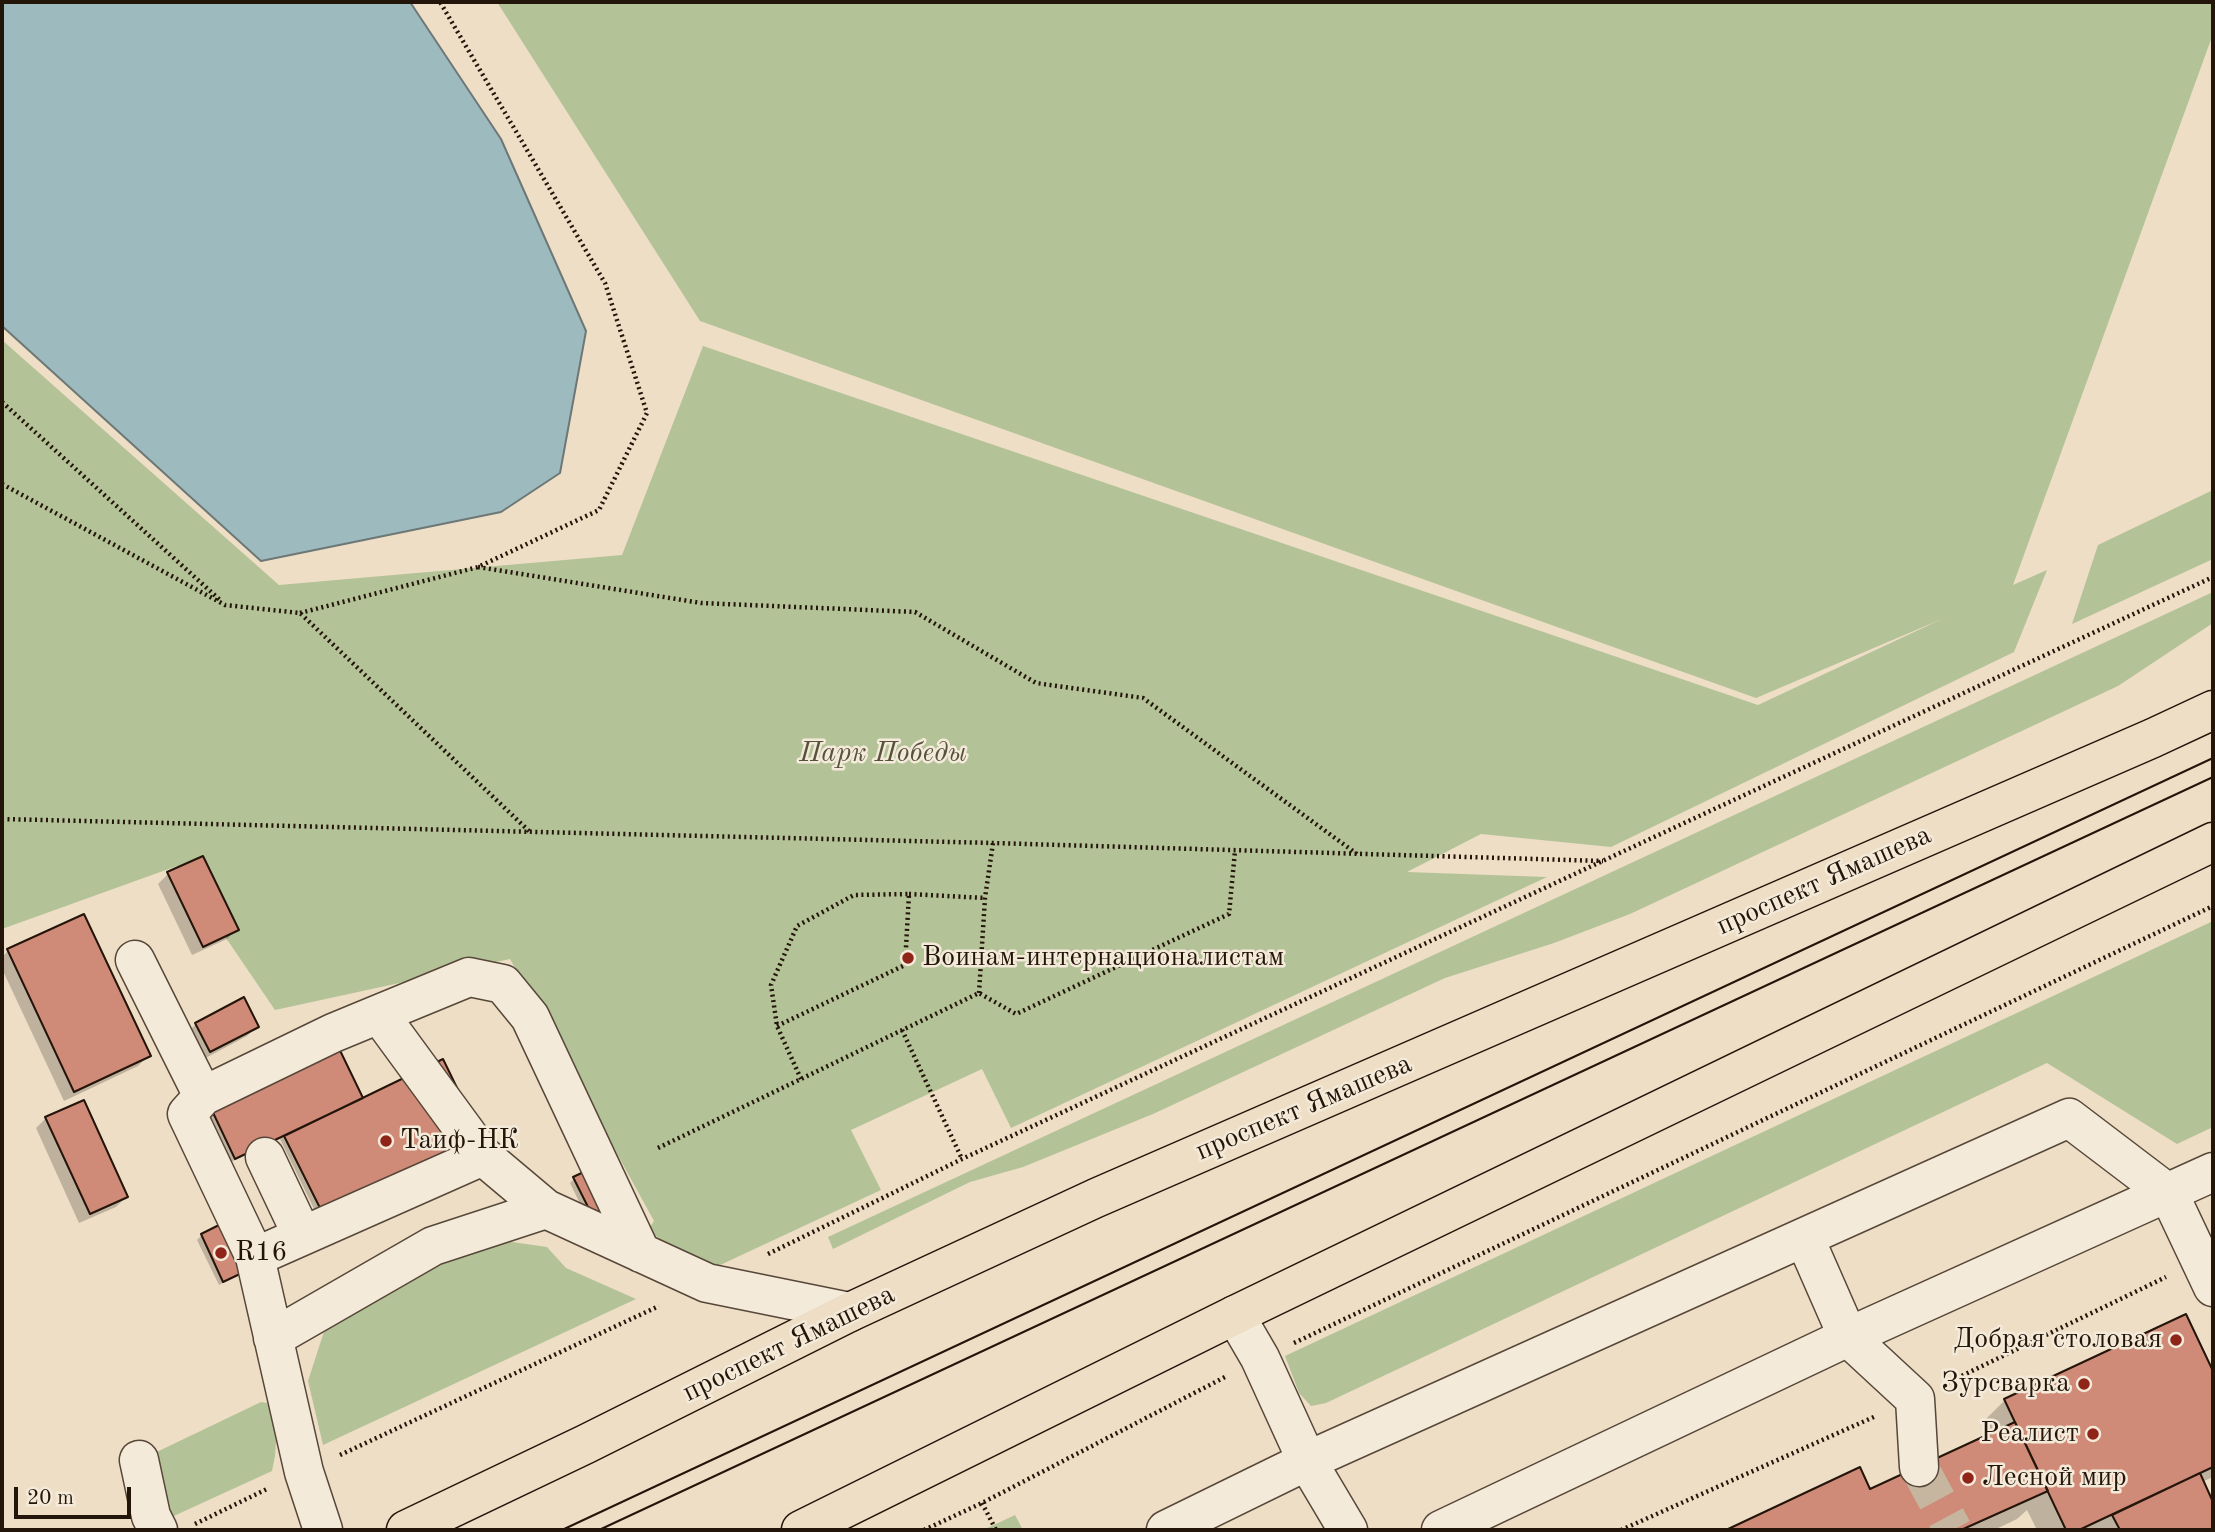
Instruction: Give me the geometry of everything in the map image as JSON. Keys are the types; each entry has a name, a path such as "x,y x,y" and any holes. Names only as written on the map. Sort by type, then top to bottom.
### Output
{"main road":[{"name":"проспект Ямашева","path":"406,1530 586,1444 850,1312 1096,1198 2213,710"},
{"path":"801,1530 1235,1315 2213,842"}],"lane":[{"path":"135,960 203,1096"},
{"path":"323,1530 304,1472 255,1258 187,1114 203,1096 333,1033 469,977 503,984 530,1017 641,1253"},
{"path":"379,1014 483,1156 546,1209 707,1283 850,1312"},
{"path":"1166,1530 1307,1461 2069,1118 2169,1194 2213,1287"},
{"path":"255,1258 483,1156"},
{"path":"265,1157 302,1235"},
{"path":"1441,1530 1848,1337 2213,1172"},
{"path":"273,1338 433,1246 546,1209"},
{"path":"1805,1239 1848,1337 1915,1399 1919,1467"},
{"path":"1235,1315 1260,1359 1307,1461 1348,1530"},
{"path":"139,1460 151,1516 176,1527"}],"path":[{"path":"2,484 225,605 300,614 478,568 598,510 647,413 605,283 440,2"},
{"path":"2,402 225,605"},
{"path":"478,568 701,603 915,612 1036,683 1143,698 1357,855"},
{"path":"767,1254 962,1159 2213,577"},
{"path":"300,614 530,833"},
{"path":"2,820 993,843 1607,861"},
{"path":"979,993 985,898 993,843"},
{"path":"979,993 1016,1014 1229,914 1235,850"},
{"path":"801,1079 777,1026 771,985 797,926 854,895 909,894 985,898"},
{"path":"777,1026 905,965 909,894"},
{"path":"923,1530 982,1503 1260,1359 2213,906"},
{"path":"658,1148 979,993"},
{"path":"902,1030 962,1159"},
{"path":"176,1527 304,1472 707,1283"},
{"path":"982,1503 996,1530"}],"green space":[{"name":"Парк Победы","path":"497,2 2213,2 2213,34 2013,585 2047,570 2014,652 1611,847 1481,834 1407,872 1547,877 1011,1128 982,1069 851,1130 881,1190 718,1266 662,1241 648,1230 654,1221 510,959 275,1010 177,866 2,929 2,340 279,585 622,555 703,346 1758,705 1942,619 1756,698 700,321"},
{"path":"2213,490 2213,559 2072,624 2098,545"},
{"path":"2213,592 2213,623 2118,686 1630,914 1554,943 1445,978 1153,1114 1023,1167 970,1182 833,1249 828,1237"},
{"path":"2213,921 2213,1127 2177,1144 2047,1063 1326,1403 1311,1406 1299,1393 1285,1356"},
{"path":"498,1240 547,1247 566,1268 636,1299 323,1445 308,1381 329,1316 407,1269"},
{"path":"261,1402 267,1403 277,1428 272,1471 165,1520 142,1459"},
{"path":"1015,1515 1023,1530 983,1530"}],"water":[{"path":"2,2 410,2 501,139 586,331 560,473 501,512 261,561 2,326"}],"building":[{"path":"203,856 239,930 203,947 167,872"},
{"path":"84,914 151,1056 74,1092 7,949"},
{"path":"244,997 259,1027 210,1052 195,1023"},
{"path":"334,1038 363,1098 235,1159 207,1100"},
{"path":"443,1059 480,1135 322,1212 284,1136"},
{"path":"84,1100 128,1197 90,1214 45,1117"},
{"path":"588,1170 610,1214 595,1221 573,1177"},
{"name":"R16","path":"219,1225 242,1273 223,1282 201,1234"},
{"path":"2186,1314 2213,1371 2213,1467 2079,1530 2066,1530 2004,1399"},
{"name":"Лесной мир","path":"2015,1422 2048,1491 1961,1530 1726,1530 1860,1467 1870,1489"},
{"path":"2200,1473 2213,1502 2213,1530 2120,1530 2112,1515"}],"tunnel":[{"path":"1919,1467 1953,1530"}],"tram line":[{"path":"562,1530 2213,758"},
{"path":"599,1530 2213,777"}],"place":[{"name":"Воинам-интернационалистам","path":"908,958"},
{"name":"Таиф-НК","path":"386,1141"},
{"name":"R16","path":"221,1253"},
{"name":"Добрая столовая","path":"2176,1340"},
{"name":"Зурсварка","path":"2084,1384"},
{"name":"Реалист","path":"2093,1434"},
{"name":"Лесной мир","path":"1968,1478"}]}
